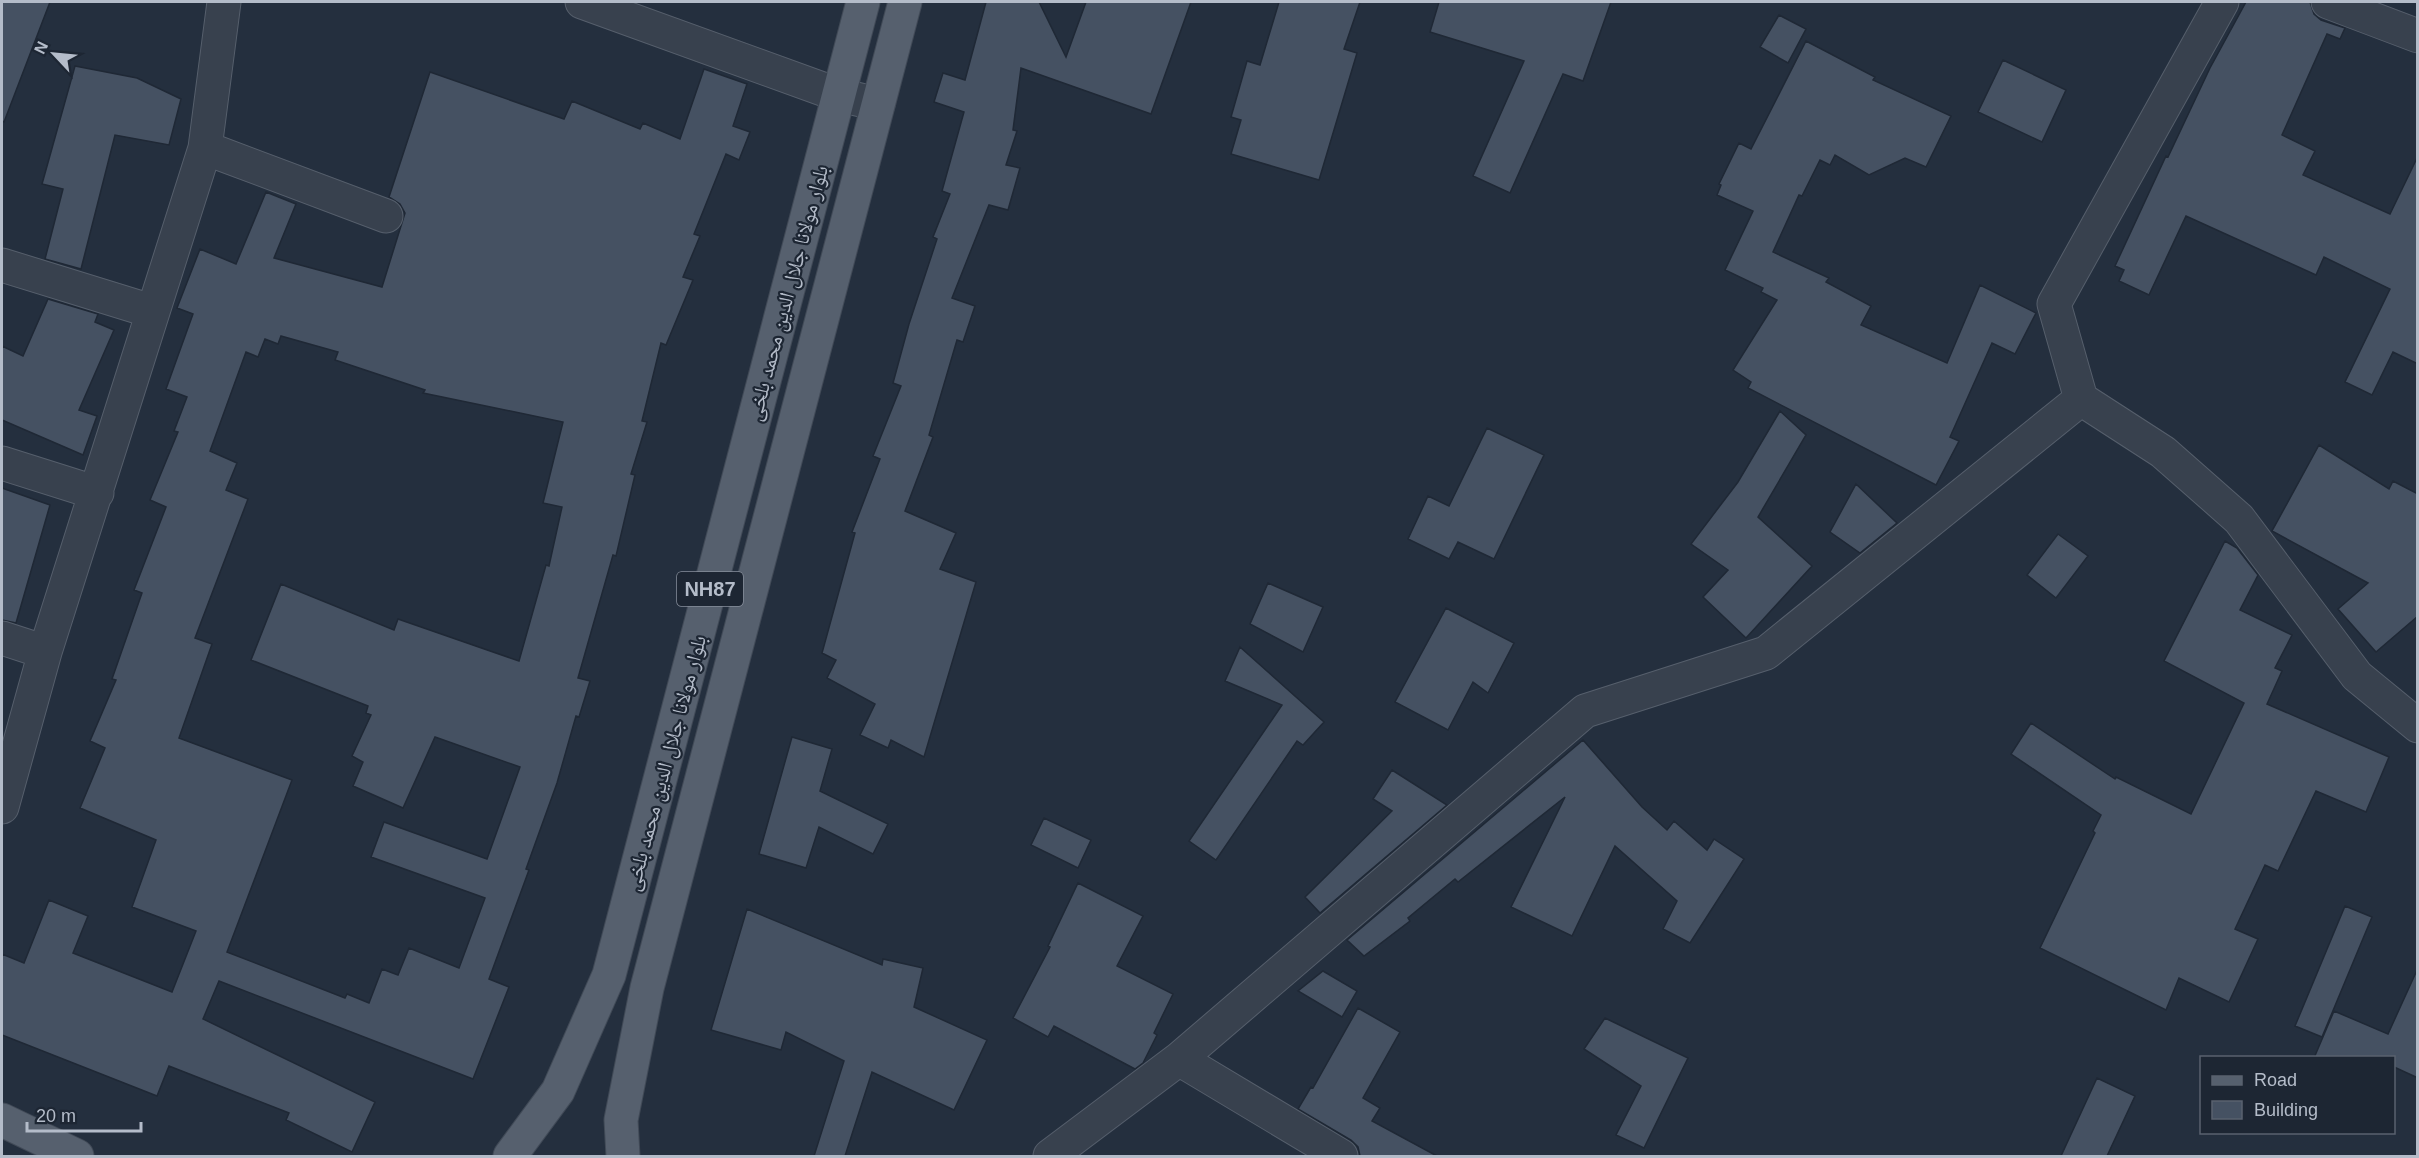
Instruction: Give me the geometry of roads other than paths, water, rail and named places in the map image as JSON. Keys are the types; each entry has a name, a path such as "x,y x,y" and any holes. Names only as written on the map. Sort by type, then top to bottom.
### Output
{"main road":[{"name":"بلوار مولانا جلال الدین محمد بلخی","path":"510,1156 558,1091 609,975 863,2"},
{"name":"بلوار مولانا جلال الدین محمد بلخی","path":"623,1156 621,1120 647,988 905,2"},
{"path":"2,1120 77,1156"}],"street":[{"path":"2,807 45,652 205,148 224,2"},
{"path":"582,2 839,94 878,105"},
{"path":"2222,2 2054,304 2081,399 2163,452 2239,519 2357,676 2418,726"},
{"path":"2328,2 2418,36"},
{"path":"205,148 386,216"},
{"path":"2,266 152,311"},
{"path":"1050,1156 1179,1059 1585,711 1766,652 2081,399"},
{"path":"2,462 97,493"},
{"path":"2,638 45,652"},
{"path":"1179,1059 1341,1156"}]}
